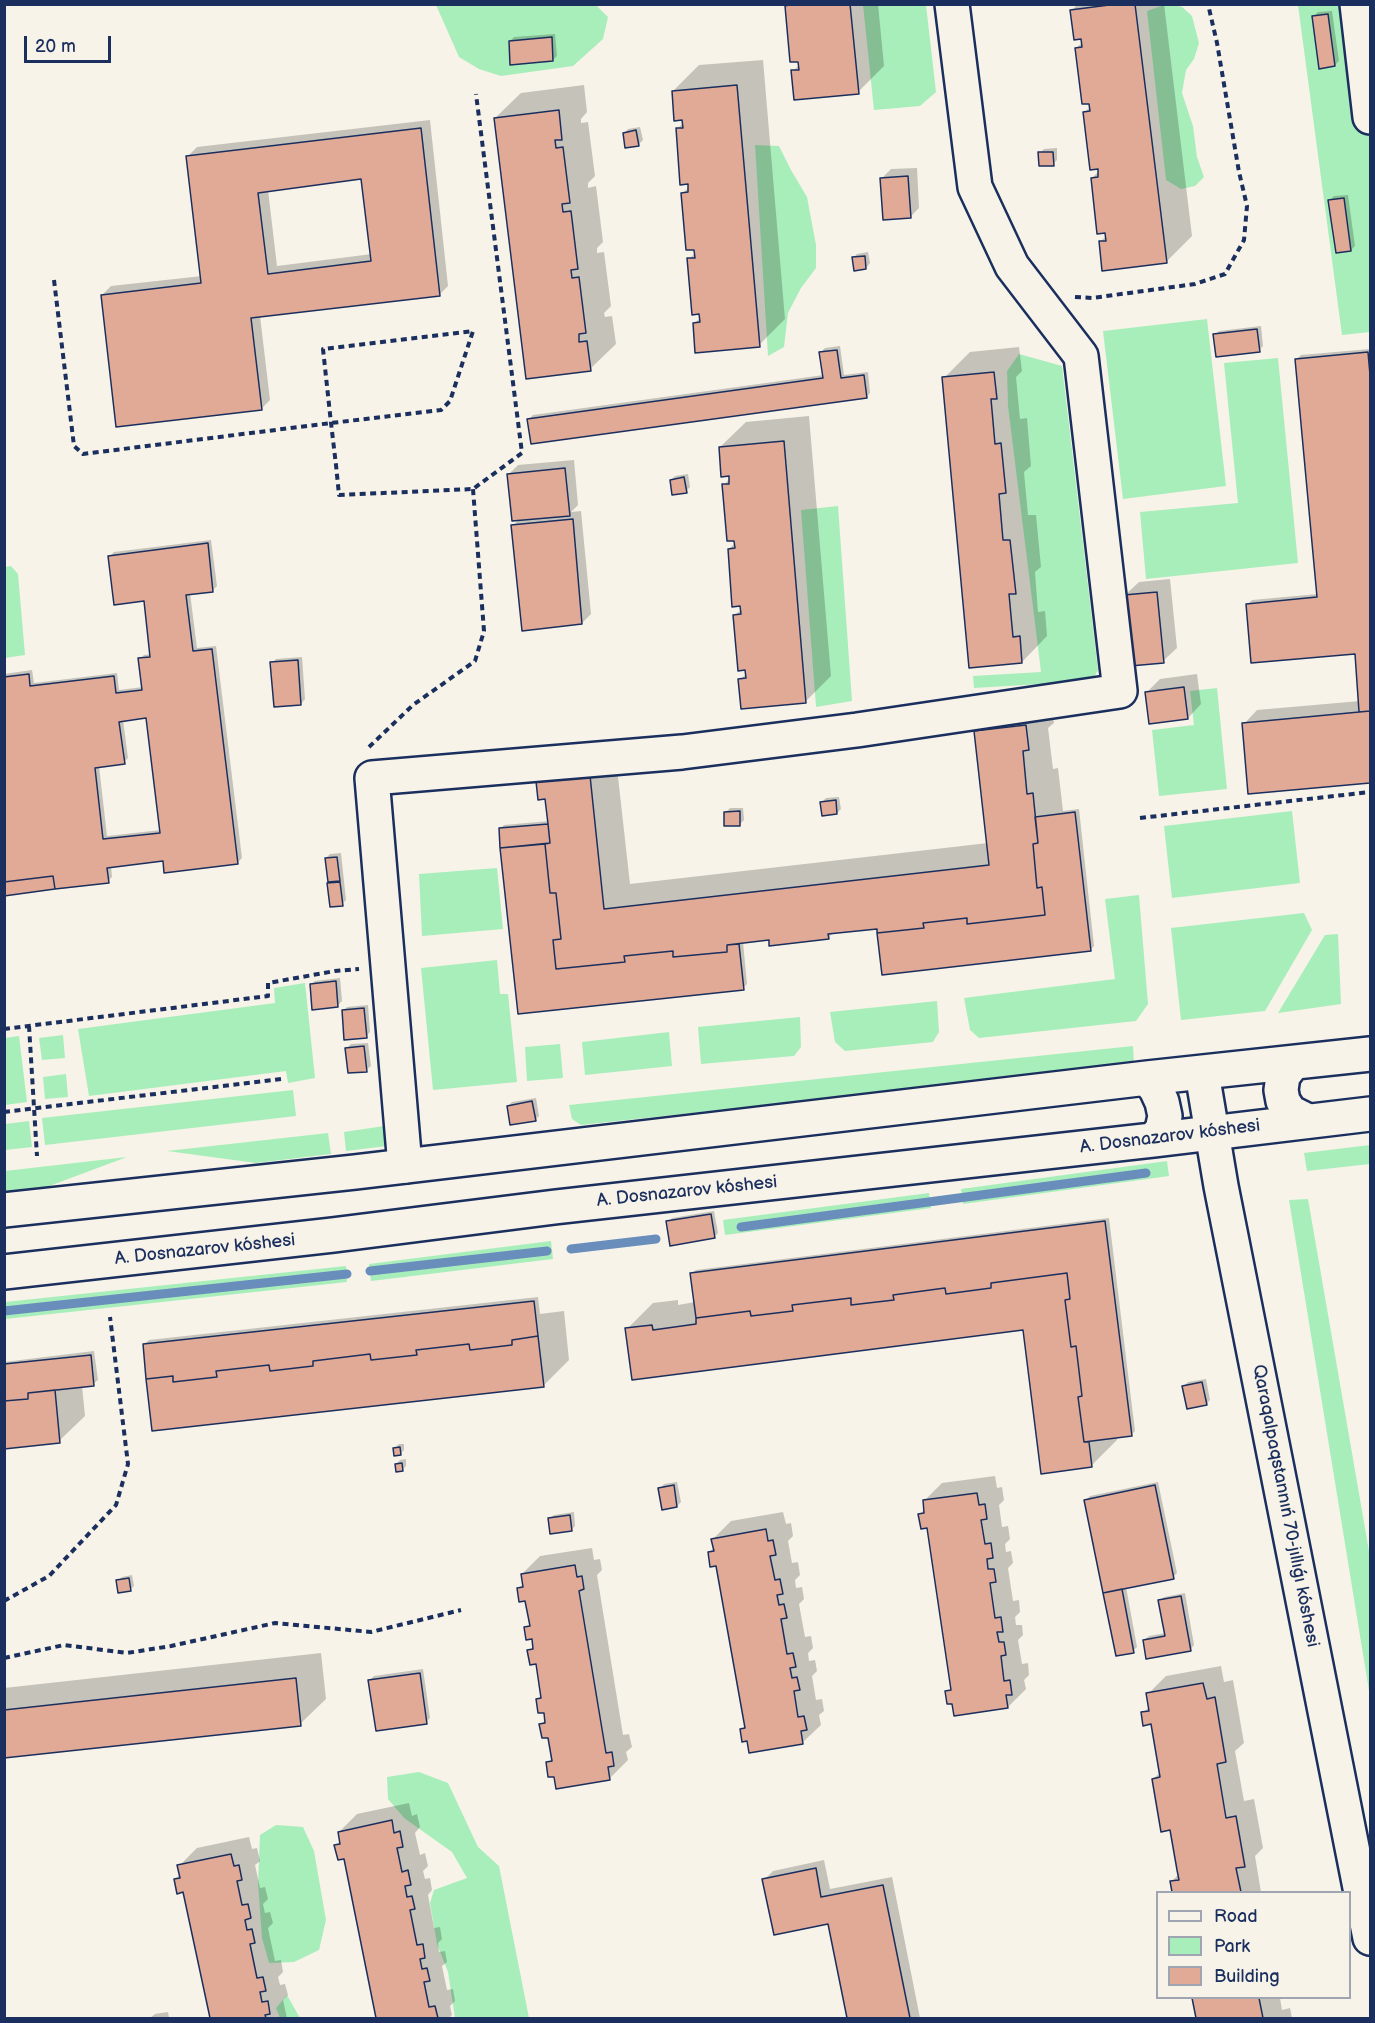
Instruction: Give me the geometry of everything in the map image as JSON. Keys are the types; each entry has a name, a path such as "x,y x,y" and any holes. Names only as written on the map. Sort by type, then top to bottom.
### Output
{"main road":[{"path":"405,1166 372,778 682,752 857,730 1120,691 1081,356 1012,266 975,187 952,4"},
{"path":"1357,4 1371,117"},
{"path":"4,1210 1371,1054"},
{"path":"1293,1063 1283,1076 1281,1090 1283,1101 1290,1112 1308,1121"},
{"name":"Qaraqalpaqstannıń 70-jıllıǵı kóshesi","path":"1202,1073 1371,1938"},
{"path":"1147,1078 1156,1089 1165,1116 1162,1130 1153,1140"},
{"name":"A. Dosnazarov kóshesi","path":"4,1272 1371,1114"}],"path":[{"path":"1035,296 1092,298 1195,284 1225,274 1245,240 1247,206 1208,4"},
{"path":"54,280 74,446 83,454 331,423 441,410 450,401 473,331 323,349 331,423 339,495 473,489 522,453 476,94"},
{"path":"369,747 413,705 475,661 484,631 473,489"},
{"path":"1140,818 1371,792"},
{"path":"4,1029 268,996 268,983 335,971 388,967"},
{"path":"29,1026 37,1156"},
{"path":"4,1112 281,1079"},
{"path":"4,1601 49,1576 116,1505 128,1464 110,1317"},
{"path":"4,1658 64,1645 127,1653 171,1646 275,1623 371,1632 461,1610"}],"green space":[{"path":"436,5 596,5 608,17 603,39 573,66 501,76 479,69 459,57"},
{"path":"863,5 926,5 936,92 920,106 874,110"},
{"path":"1164,5 1182,7 1192,16 1199,43 1194,59 1186,70 1182,93 1193,126 1197,157 1204,177 1195,186 1181,189 1166,180 1147,11"},
{"path":"1298,5 1370,5 1370,332 1342,335"},
{"path":"755,145 779,146 807,197 816,245 816,268 801,288 788,313 784,347 768,356"},
{"path":"1207,319 1226,486 1123,499 1103,331"},
{"path":"1019,354 1062,366 1098,670 1092,681 974,688 973,676 1041,672 1008,406 1007,371"},
{"path":"1278,358 1298,563 1146,579 1140,512 1238,503 1224,363"},
{"path":"838,506 852,701 816,707 801,510"},
{"path":"11,566 18,574 25,655 5,658 5,567"},
{"path":"1217,688 1227,789 1159,796 1152,730 1194,725 1190,691"},
{"path":"1292,811 1300,883 1172,898 1164,826"},
{"path":"497,868 503,929 422,936 419,874"},
{"path":"1139,895 1148,1004 1136,1021 979,1038 970,1030 964,998 1115,979 1105,899"},
{"path":"1304,913 1312,930 1265,1011 1181,1020 1171,928"},
{"path":"1338,934 1341,1004 1278,1013 1325,935"},
{"path":"497,960 500,994 508,994 517,1082 433,1090 421,968"},
{"path":"305,983 315,1078 288,1083 286,1071 89,1096 78,1029 275,1003 274,988"},
{"path":"937,1001 939,1032 933,1042 845,1051 835,1042 830,1012"},
{"path":"800,1017 801,1047 794,1056 701,1064 698,1027"},
{"path":"669,1032 672,1066 585,1075 582,1042"},
{"path":"63,1035 65,1058 42,1060 39,1038"},
{"path":"19,1036 27,1102 5,1105 5,1038"},
{"path":"560,1044 563,1078 527,1081 525,1047"},
{"path":"1133,1046 1134,1065 581,1125 572,1119 569,1105"},
{"path":"66,1074 68,1097 45,1099 43,1077"},
{"path":"293,1090 296,1116 45,1145 42,1118"},
{"path":"29,1121 32,1147 5,1150 5,1124"},
{"path":"384,1126 387,1146 346,1151 344,1132"},
{"path":"328,1133 331,1154 256,1163 167,1151"},
{"path":"1370,1145 1370,1164 1307,1171 1304,1153"},
{"path":"127,1157 44,1188 5,1192 5,1171"},
{"path":"1167,1161 1169,1176 963,1204 961,1189"},
{"path":"929,1193 931,1208 725,1235 723,1220"},
{"path":"1308,1199 1370,1557 1370,1697 1289,1200"},
{"path":"551,1241 553,1259 371,1281 369,1264"},
{"path":"346,1266 347,1282 5,1319 5,1302"},
{"path":"419,1772 448,1783 478,1847 499,1866 529,2018 455,2018 448,1972 437,1944 430,1903 434,1890 467,1878 452,1852 404,1818 388,1799 387,1777"},
{"path":"276,1825 303,1827 314,1851 326,1920 319,1950 294,1962 269,1963 262,1938 258,1884 260,1835"},
{"path":"287,1995 300,2018 280,2018 276,2008"}],"building":[{"path":"850,4 859,94 794,100 791,70 799,70 798,62 790,62 785,6"},
{"path":"1135,4 1167,263 1102,271 1099,241 1106,241 1105,233 1097,234 1091,178 1098,177 1098,169 1090,170 1083,112 1090,111 1089,104 1082,104 1075,48 1082,47 1081,39 1074,40 1070,10"},
{"path":"1328,14 1335,66 1319,69 1312,16"},
{"path":"552,37 553,61 510,65 509,41"},
{"path":"737,85 760,347 695,353 693,323 700,322 699,314 692,315 687,258 695,258 694,250 686,250 681,193 688,192 688,184 680,185 676,128 683,128 682,120 674,121 672,91"},
{"path":"559,110 562,140 555,140 556,148 563,147 570,203 562,204 563,212 571,211 578,269 571,270 572,278 579,277 586,333 579,334 579,342 587,341 591,371 526,379 494,118"},
{"path":"421,128 440,296 251,318 262,410 116,427 101,295 201,283 186,156","holes":["361,179 371,261 268,274 258,193"]},
{"path":"636,130 639,146 625,148 623,133"},
{"path":"1038,152 1053,152 1054,166 1039,166"},
{"path":"908,176 911,218 883,220 880,178"},
{"path":"1344,198 1351,251 1336,253 1328,200"},
{"path":"865,256 866,269 854,271 852,257"},
{"path":"1257,329 1260,352 1216,357 1213,334"},
{"path":"837,350 841,378 864,375 867,398 531,444 527,419 823,378 819,352"},
{"path":"1368,352 1370,375 1370,711 1359,712 1355,654 1251,663 1246,604 1317,597 1295,359"},
{"path":"994,372 997,399 991,399 995,444 1001,443 1006,493 999,494 1003,540 1010,540 1016,594 1009,594 1013,637 1020,636 1022,663 969,668 942,377"},
{"path":"784,441 806,703 741,709 738,679 746,678 745,670 738,671 733,615 741,614 740,606 732,607 728,549 735,548 734,541 727,541 722,484 729,484 729,476 721,477 719,447"},
{"path":"565,468 570,516 512,521 507,474"},
{"path":"684,477 687,493 672,495 670,480"},
{"path":"573,519 582,624 522,631 511,525"},
{"path":"208,543 213,592 186,595 193,651 212,649 238,864 164,873 163,861 107,868 109,883 55,889 53,876 4,882 4,677 29,674 30,686 114,676 116,693 142,690 138,658 150,657 144,601 114,605 108,556","holes":["146,718 160,833 103,839 95,768 125,764 119,722"]},
{"path":"1157,592 1164,663 1130,666 1124,595"},
{"path":"298,660 301,705 274,707 270,662"},
{"path":"1184,687 1188,719 1149,724 1145,692"},
{"path":"1370,711 1370,783 1248,794 1242,723"},
{"path":"1026,725 1029,750 1023,751 1027,794 1033,793 1038,843 1033,844 1037,888 1042,887 1045,915 967,924 967,918 923,923 924,928 877,933 877,929 828,934 829,939 769,946 769,940 727,945 727,952 673,957 673,951 624,956 625,962 556,969 553,940 561,939 556,893 550,893 545,844 550,843 545,799 538,800 535,772 589,766 604,909 989,865 974,731"},
{"path":"836,800 837,814 822,816 820,802"},
{"path":"740,811 740,826 724,826 724,812"},
{"path":"1075,812 1091,951 882,975 877,933 924,928 923,923 967,918 967,924 1045,915 1042,887 1037,888 1033,844 1038,843 1035,817"},
{"path":"548,824 550,843 500,848 499,828"},
{"path":"545,844 550,893 556,893 561,939 553,940 556,969 625,962 624,956 673,951 673,957 727,952 727,945 739,944 744,990 518,1014 500,848"},
{"path":"337,857 340,881 328,882 325,858"},
{"path":"53,876 55,889 4,896 4,882"},
{"path":"340,882 343,906 330,907 327,883"},
{"path":"336,981 338,1007 312,1010 310,984"},
{"path":"364,1008 367,1038 344,1040 342,1010"},
{"path":"364,1046 367,1072 348,1073 345,1048"},
{"path":"532,1101 536,1121 510,1125 507,1106"},
{"path":"711,1214 715,1238 670,1246 666,1221"},
{"path":"1105,1221 1132,1436 1084,1442 1078,1397 1082,1396 1076,1346 1071,1347 1065,1300 1070,1299 1067,1273 991,1283 991,1288 946,1294 945,1288 893,1295 894,1300 851,1305 851,1298 792,1305 793,1311 751,1316 750,1311 696,1318 690,1273"},
{"path":"1067,1273 1070,1299 1065,1300 1071,1347 1076,1346 1082,1396 1078,1397 1084,1442 1089,1442 1092,1467 1041,1474 1023,1330 632,1380 625,1328 652,1325 653,1330 696,1324 696,1318 750,1311 751,1316 793,1311 792,1305 851,1298 851,1305 894,1300 893,1295 945,1288 946,1294 991,1288 991,1283"},
{"path":"534,1301 538,1336 512,1340 512,1345 470,1350 469,1344 416,1350 417,1355 371,1360 370,1354 313,1361 313,1366 270,1371 269,1365 216,1371 217,1377 173,1382 173,1376 146,1379 143,1344"},
{"path":"538,1336 544,1387 152,1431 146,1379 173,1376 173,1382 217,1377 216,1371 269,1365 270,1371 313,1366 313,1361 370,1354 371,1360 417,1355 416,1350 469,1344 470,1350 512,1345 512,1340"},
{"path":"91,1355 94,1386 28,1393 28,1399 4,1401 4,1364"},
{"path":"1202,1382 1207,1405 1187,1409 1182,1386"},
{"path":"55,1390 60,1443 4,1449 4,1401 28,1399 28,1393"},
{"path":"400,1447 401,1455 394,1456 393,1448"},
{"path":"402,1463 403,1471 396,1472 395,1464"},
{"path":"674,1485 677,1507 662,1510 658,1488"},
{"path":"1155,1485 1174,1579 1103,1593 1084,1500"},
{"path":"977,1493 979,1505 985,1504 987,1519 981,1520 985,1544 991,1543 993,1558 987,1559 988,1569 994,1569 996,1582 990,1583 995,1618 1001,1617 1003,1632 997,1632 999,1642 1004,1642 1006,1655 1001,1656 1004,1681 1010,1680 1012,1695 1006,1695 1008,1708 954,1716 952,1704 947,1704 945,1691 951,1690 927,1528 921,1529 918,1514 924,1513 923,1500"},
{"path":"570,1515 572,1531 550,1534 548,1518"},
{"path":"766,1529 768,1541 773,1540 776,1555 770,1556 775,1580 780,1579 783,1594 777,1595 779,1605 784,1604 787,1618 781,1619 787,1654 793,1653 796,1667 790,1668 792,1678 797,1677 800,1690 794,1691 798,1717 804,1716 807,1730 801,1731 803,1744 749,1753 747,1741 742,1742 740,1729 745,1728 716,1566 710,1567 708,1552 714,1551 711,1539"},
{"path":"575,1565 577,1577 582,1576 584,1589 579,1591 606,1753 612,1752 614,1766 608,1767 610,1780 556,1789 554,1777 548,1777 546,1762 552,1761 548,1738 542,1738 539,1724 545,1723 544,1713 538,1713 536,1699 541,1698 536,1664 530,1665 527,1650 533,1649 532,1639 526,1640 524,1627 530,1626 525,1601 519,1602 517,1588 523,1587 521,1574"},
{"path":"129,1578 131,1591 118,1593 116,1580"},
{"path":"1122,1589 1134,1653 1116,1656 1103,1593"},
{"path":"1181,1596 1191,1651 1146,1659 1143,1640 1165,1636 1158,1600"},
{"path":"420,1673 427,1724 376,1731 368,1680"},
{"path":"296,1678 301,1726 4,1758 4,1710"},
{"path":"1203,1683 1207,1699 1215,1697 1226,1762 1217,1764 1226,1818 1236,1816 1245,1867 1236,1868 1241,1891 1172,1891 1170,1881 1179,1880 1170,1830 1161,1832 1152,1779 1160,1777 1151,1724 1143,1726 1141,1712 1149,1711 1146,1693"},
{"path":"392,1820 394,1833 400,1831 403,1847 397,1848 402,1872 408,1870 411,1885 405,1886 407,1897 412,1896 415,1909 410,1910 417,1945 423,1944 425,1958 420,1959 422,1969 427,1968 430,1981 424,1982 429,2007 435,2006 438,2018 376,2018 344,1859 338,1860 334,1845 340,1844 338,1832"},
{"path":"231,1854 234,1866 239,1865 242,1880 237,1881 242,1905 248,1904 251,1918 245,1920 247,1930 252,1929 255,1943 250,1944 257,1978 263,1977 266,1991 260,1992 262,2002 268,2001 270,2014 265,2015 266,2018 210,2018 183,1892 177,1894 174,1879 180,1878 177,1865"},
{"path":"816,1868 821,1897 883,1885 910,2018 847,2018 828,1924 774,1935 762,1879"},
{"path":"1192,1999 1259,1999 1263,2018 1196,2018"}],"waterway":[{"path":"741,1227 1146,1173"},
{"path":"571,1249 656,1239"},
{"path":"370,1271 547,1251"},
{"path":"4,1311 347,1274"}]}
